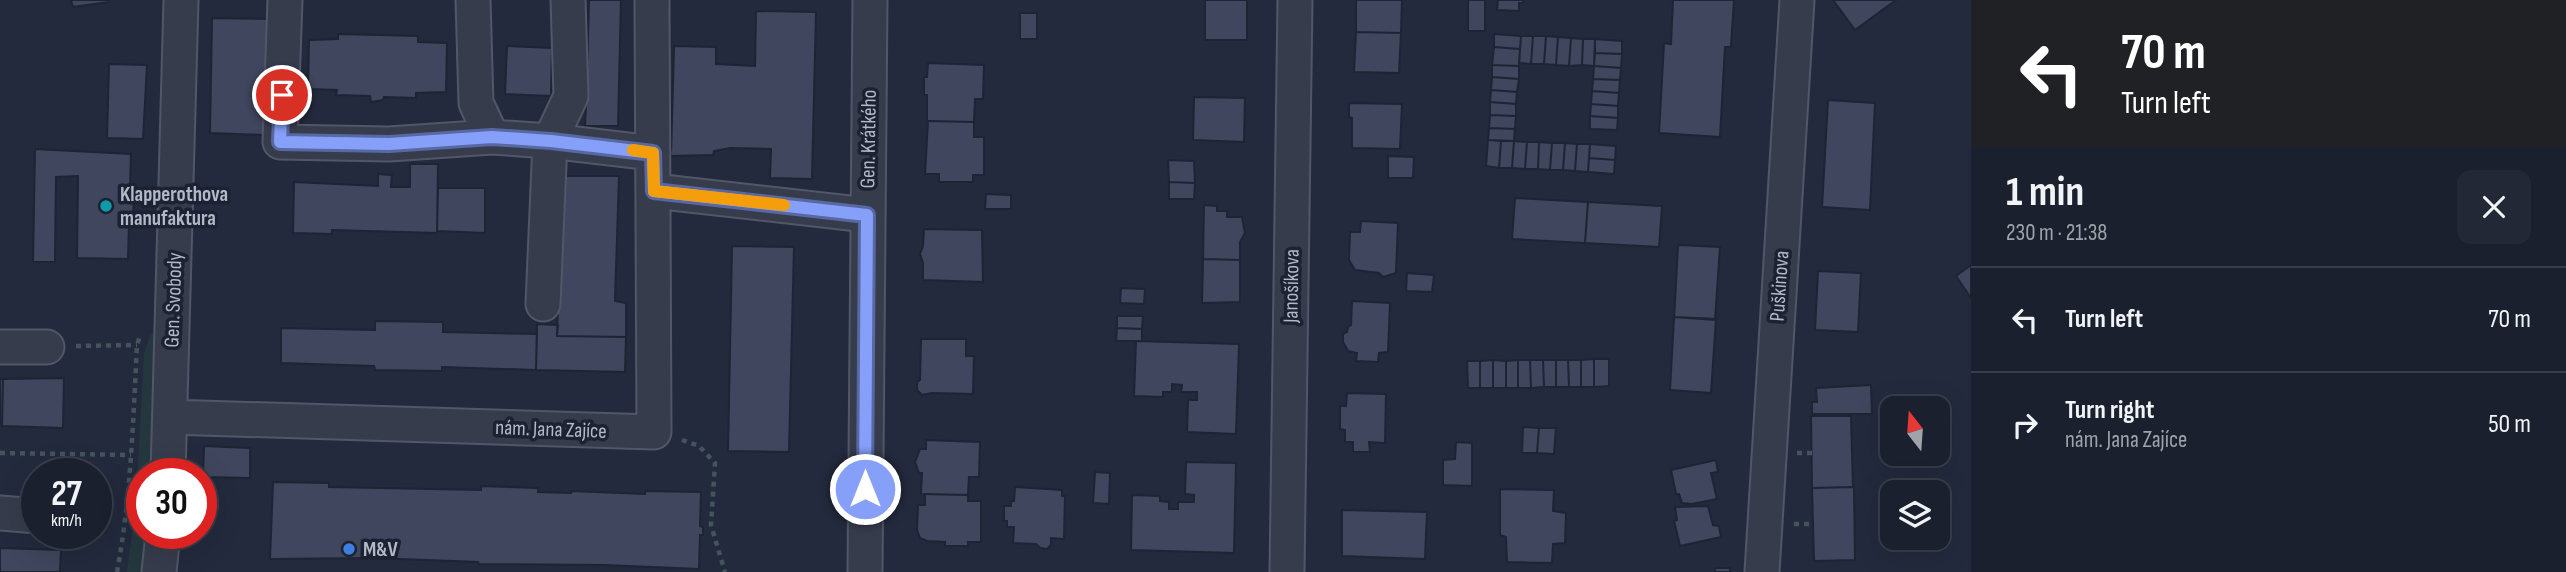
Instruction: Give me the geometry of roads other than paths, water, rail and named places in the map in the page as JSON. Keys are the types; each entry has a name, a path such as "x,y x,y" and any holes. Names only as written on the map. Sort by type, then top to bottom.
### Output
{"street":[{"name":"Gen. Svobody","path":"169,458 181,0"},
{"path":"285,0 280,142 389,144 492,137 653,153"},
{"path":"473,0 476,103 492,137"},
{"path":"542,304 551,141 571,96 568,0"},
{"path":"652,0 654,191 867,215"},
{"name":"Gen. Krátkého","path":"864,572 870,0"},
{"name":"Janošíkova","path":"1287,572 1295,0"},
{"name":"Puškinova","path":"1762,572 1797,0"},
{"name":"nám. Jana Zajíce","path":"170,417 654,432 654,191"},
{"path":"0,347 47,347"},
{"path":"0,513 21,515"},
{"path":"159,572 161,549"}],"place":[{"name":"Klapperothova manufaktura","path":"106,206"},
{"name":"M&V","path":"349,549"}]}
